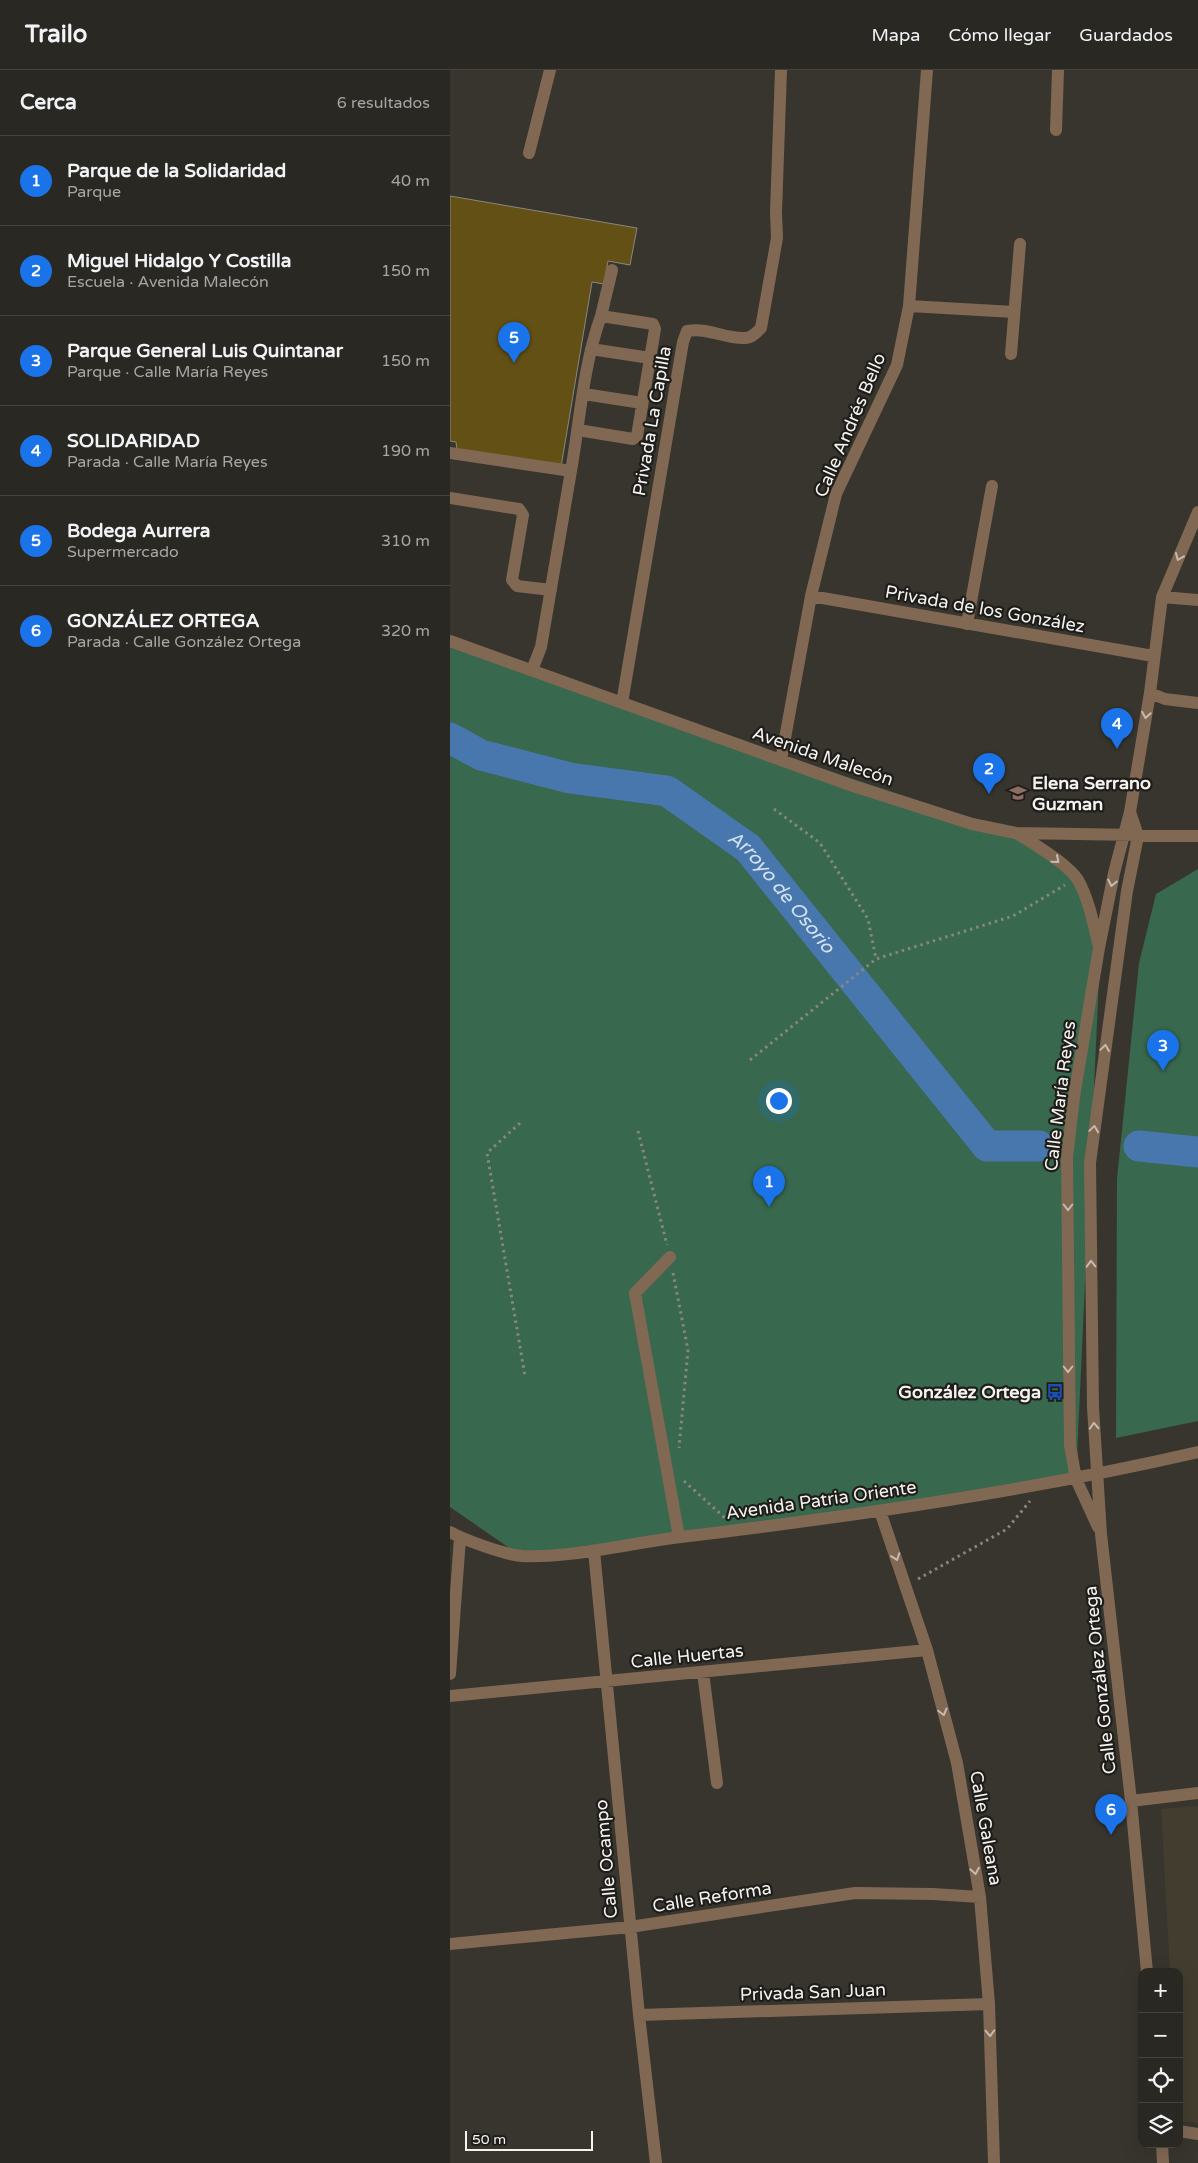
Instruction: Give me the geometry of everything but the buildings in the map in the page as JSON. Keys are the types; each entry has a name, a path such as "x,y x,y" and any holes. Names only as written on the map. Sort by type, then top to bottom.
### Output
{"street":[{"path":"528,153 550,70"},
{"name":"Privada La Capilla","path":"622,703 683,342 687,331 700,328 745,338 754,335 761,328 777,238 776,212 782,70"},
{"name":"Calle Andrés Bello","path":"781,760 811,596 836,494 897,365 909,306 927,70"},
{"path":"1056,130 1058,70"},
{"path":"1011,354 1020,244"},
{"path":"532,670 542,647 591,349 612,270"},
{"path":"909,306 1014,312"},
{"path":"578,430 633,439 636,436 655,329 653,324 601,316"},
{"path":"591,349 650,358"},
{"path":"584,394 642,403"},
{"path":"450,453 571,472"},
{"path":"967,624 992,486"},
{"path":"450,498 519,509 523,515 512,580 516,586 551,590"},
{"name":"Calle María Reyes","path":"1076,1478 1070,1445 1069,1418 1067,1158 1074,1097 1099,948 1114,873 1130,812 1150,693 1153,656 1162,597 1198,512"},
{"name":"Privada de los González","path":"811,596 1153,656"},
{"path":"1162,597 1198,600"},
{"name":"Avenida Malecón","path":"450,641 853,786 972,824 1016,833 1198,836"},
{"path":"1150,693 1165,699 1198,703"},
{"name":"Calle María Reyes","path":"1098,1475 1093,1407 1090,1163 1127,891 1138,836 1130,812"},
{"path":"1016,833 1048,853 1077,878 1089,904 1099,948"},
{"path":"670,1257 635,1293 678,1537"},
{"name":"Avenida Patria Oriente","path":"455,1535 521,1556 594,1551 678,1537 880,1511 1098,1475 1198,1452"},
{"name":"Calle González Ortega","path":"1098,1475 1101,1534 1131,1801 1147,1968"},
{"name":"Calle González Ortega","path":"1076,1478 1101,1534"},
{"name":"Calle Galeana","path":"880,1511 927,1650 957,1763 980,1897 989,2004 994,2163"},
{"path":"450,1674 455,1535"},
{"name":"Calle Ocampo","path":"594,1551 630,1928 656,2163"},
{"name":"Calle Huertas","path":"450,1696 927,1650"},
{"path":"703,1672 717,1783"},
{"path":"1131,1801 1198,1793"},
{"name":"Calle Reforma","path":"450,1944 630,1928 856,1893 980,1897"},
{"name":"Privada San Juan","path":"639,2016 989,2004"},
{"path":"1183,2132 1198,2134"},
{"path":"1162,2148 1163,2163"}],"path":[{"path":"774,809 820,843 868,919 876,959"},
{"path":"750,1060 876,959 1013,916 1077,878"},
{"path":"520,1124 487,1153 524,1376"},
{"path":"638,1131 670,1257 688,1350 678,1455"},
{"path":"676,1474 739,1530"},
{"path":"906,1586 1007,1529 1045,1483"}],"shaded area":[{"path":"1198,1806 1198,2123 1183,2121 1183,1968 1170,1968 1161,1809"}],"green space":[{"path":"450,645 1016,833 1077,878 1101,935 1076,1479 521,1556 450,1507"},
{"path":"1198,869 1198,1421 1116,1438 1117,1179 1139,963 1156,894"}],"waterway":[{"name":"Arroyo de Osorio","path":"450,738 481,755 570,778 667,791 748,848 987,1146 1039,1146"},
{"name":"Arroyo de Osorio","path":"1139,1146 1198,1152"}],"place":[{"name":"Bodega Aurrera","path":"514,363"},
{"name":"SOLIDARIDAD","path":"1117,749"},
{"name":"Elena Serrano Guzman","path":"1018,793"},
{"name":"Miguel Hidalgo Y Costilla","path":"989,794"},
{"name":"Parque General Luis Quintanar","path":"1163,1071"},
{"name":"Parque de la Solidaridad","path":"769,1207"},
{"name":"González Ortega","path":"1055,1392"},
{"name":"GONZÁLEZ ORTEGA","path":"1111,1835"}]}
